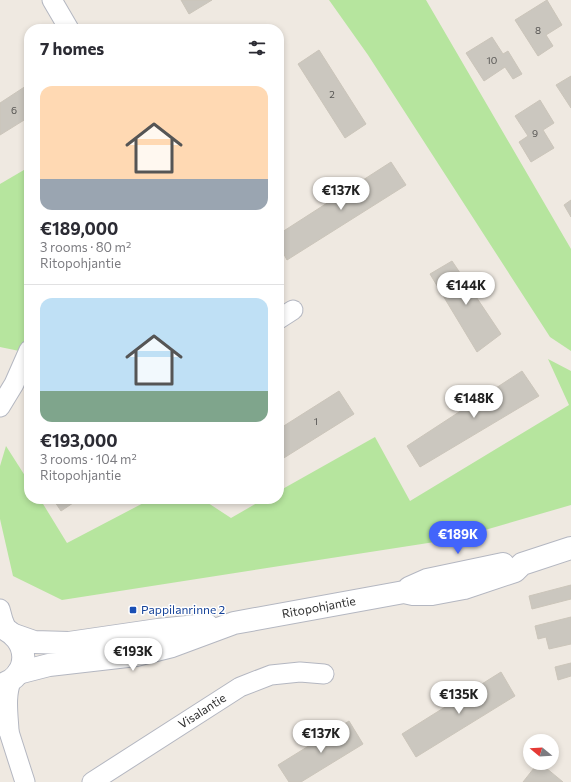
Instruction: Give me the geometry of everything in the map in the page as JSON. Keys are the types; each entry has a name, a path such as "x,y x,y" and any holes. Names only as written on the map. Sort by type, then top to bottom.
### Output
{"main road":[{"name":"Ritopohjantie","path":"7,631 34,642 69,643 175,628 234,623 404,592 413,594 432,594 464,588 515,571 522,564 571,548"},
{"name":"Ritopohjantie","path":"10,679 49,665 136,655 172,646 234,623"},
{"path":"7,631 20,642 23,651 22,666 10,679"}],"street":[{"path":"52,0 66,24"},
{"path":"0,407 24,367"},
{"path":"0,609 7,631"},
{"name":"Visalantie","path":"92,782 240,687 271,675 300,672 324,674"},
{"path":"10,679 4,724 25,782"}],"green space":[{"path":"329,0 426,0 571,249 571,351 550,337 368,55"},
{"path":"24,170 24,352 0,347 0,184"},
{"path":"548,359 571,371 571,505 454,539 62,600 13,576 0,519 0,466 6,446 24,474 24,504 43,504 67,543 141,504 210,504 231,518 255,504 284,504 284,488 375,437 410,501 569,405"}],"building":[{"path":"181,0 212,0 189,14"},
{"path":"547,0 562,25 546,35 553,46 538,56 515,20"},
{"path":"492,37 503,54 508,51 522,74 513,79 505,67 484,81 466,53"},
{"path":"319,50 366,124 345,138 298,64"},
{"path":"571,76 571,108 556,85"},
{"path":"24,87 24,120 0,135 0,103"},
{"path":"540,100 554,123 543,130 554,148 531,162 519,142 528,136 515,116"},
{"path":"391,162 406,185 287,260 284,254 284,231"},
{"path":"571,200 571,217 564,205"},
{"path":"452,261 501,334 477,352 430,274"},
{"path":"522,371 539,396 420,467 407,446"},
{"path":"339,391 354,414 284,458 284,426"},
{"path":"56,504 72,504 61,511"},
{"path":"571,585 571,599 532,609 529,596"},
{"path":"571,617 571,644 549,649 546,637 538,639 535,626"},
{"path":"571,663 571,676 558,680 555,667"},
{"path":"501,672 515,696 416,757 402,734"},
{"path":"349,721 363,744 301,782 289,782 278,765"},
{"path":"532,770 548,770 563,782 523,782"}],"place":[{"name":"Pappilanrinne 2","path":"133,610"}]}
